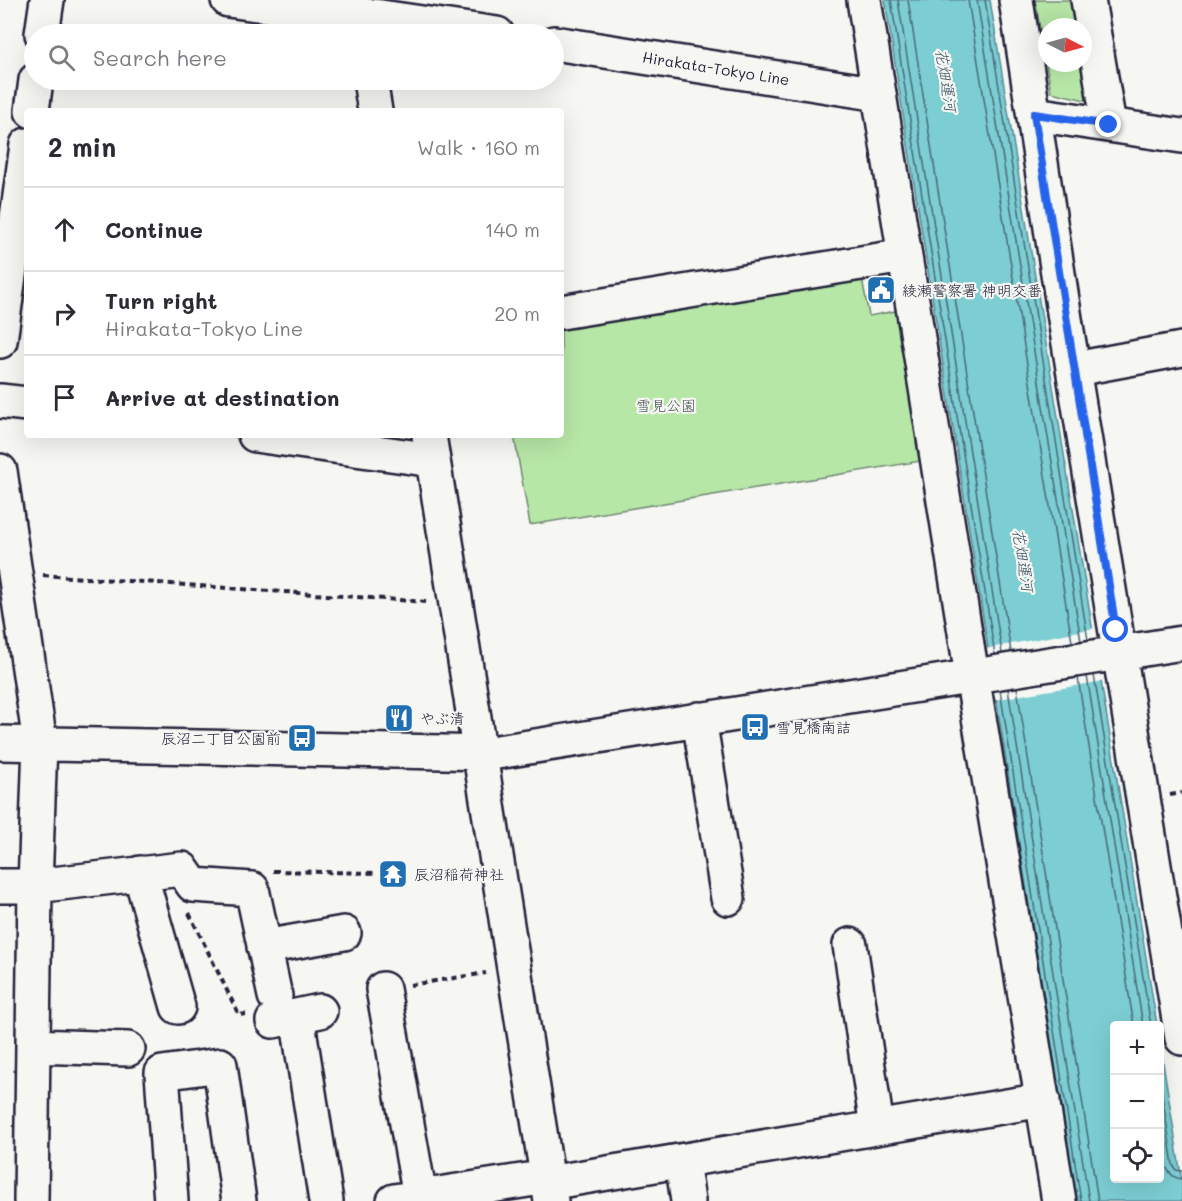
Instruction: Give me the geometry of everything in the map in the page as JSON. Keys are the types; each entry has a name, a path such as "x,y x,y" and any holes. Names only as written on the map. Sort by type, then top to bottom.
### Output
{"street":[{"path":"43,24 47,0"},
{"path":"228,0 420,24"},
{"path":"864,0 904,256 977,676 1059,1201"},
{"path":"1016,0 1075,369 1114,654 1181,1028"},
{"path":"1088,0 1109,125"},
{"name":"Hirakata-Tokyo Line","path":"564,45 879,94"},
{"path":"32,108 35,90"},
{"path":"372,90 375,108"},
{"path":"1034,114 1182,136"},
{"path":"0,341 24,167"},
{"path":"564,312 904,256"},
{"path":"1075,369 1182,349"},
{"path":"0,400 24,404"},
{"path":"299,438 431,447 549,1187"},
{"path":"0,471 40,743 35,886 31,1201"},
{"path":"0,743 501,752 1182,643"},
{"path":"699,719 728,898"},
{"path":"0,886 35,886 182,869 193,885 252,889 264,947 283,1011 326,1201"},
{"path":"140,873 178,1007"},
{"path":"264,947 344,933"},
{"path":"850,945 877,1127"},
{"path":"383,989 407,1199 549,1187 682,1161 1043,1100"},
{"path":"33,1046 128,1049"},
{"path":"171,1201 162,1073 220,1065 239,1201"},
{"path":"682,1161 688,1201"}],"path":[{"path":"16,573 456,604"},
{"path":"172,870 174,883 239,1015 283,1011"},
{"path":"272,871 374,873"},
{"path":"383,989 494,972"}],"green space":[{"path":"1035,0 1078,0 1081,18 1038,18"},
{"path":"1048,72 1087,72 1094,91 1085,100 1051,92"},
{"name":"雪見公園","path":"862,278 869,316 896,311 921,461 530,525 515,438 564,438 564,324"}],"water":[{"name":"花畑運河","path":"885,0 990,0 1156,1021 1110,1021 1110,1183 1164,1183 1164,1068 1182,1182 1182,1201 1076,1201"}],"pier":[{"path":"1095,628 1104,681 993,700 985,649"}],"place":[{"name":"綾瀬警察署 神明交番","path":"881,290"},
{"name":"やぶ清","path":"399,718"},
{"name":"雪見橋南詰","path":"755,727"},
{"name":"辰沼二丁目公園前","path":"302,738"},
{"name":"辰沼稲荷神社","path":"393,874"}],"route":[{"path":"1109,125 1034,114 1116,630"}]}
